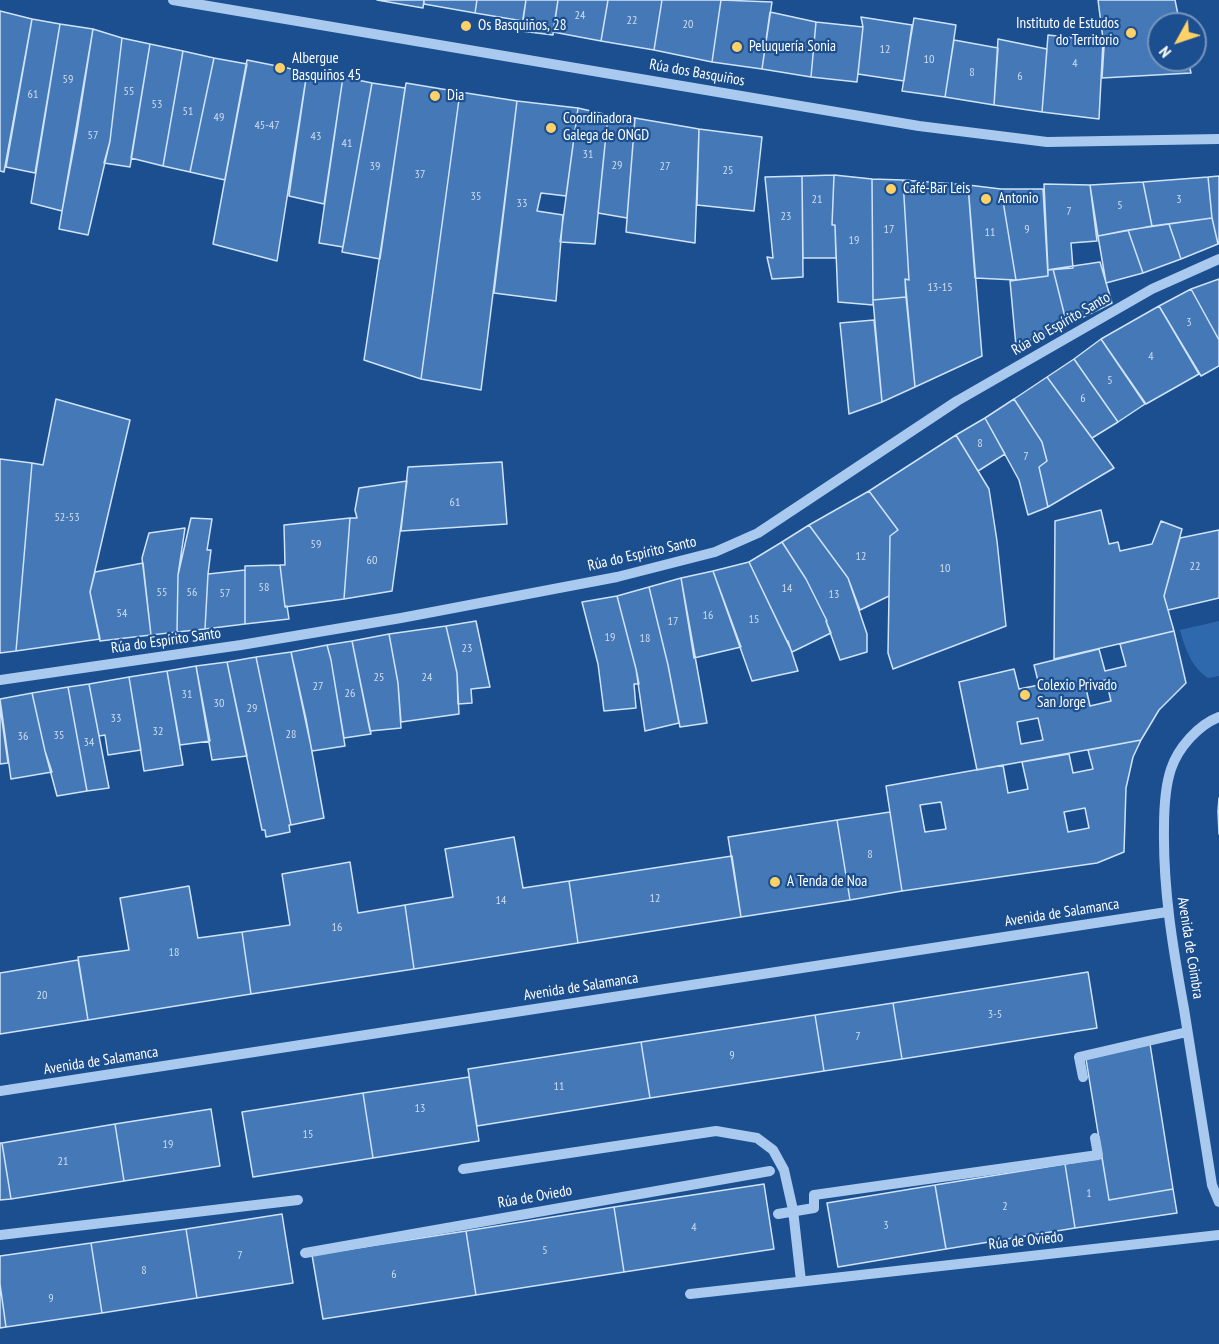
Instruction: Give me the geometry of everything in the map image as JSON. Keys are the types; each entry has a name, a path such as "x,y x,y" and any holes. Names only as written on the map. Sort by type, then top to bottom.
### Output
{"street":[{"name":"Rúa dos Basquiños","path":"173,0 919,126 1047,142 1219,139"},
{"name":"Rúa do Espírito Santo","path":"0,680 241,645 413,616 617,577 715,552 758,533 957,402 1152,288 1219,259"},
{"name":"Avenida de Coimbra","path":"1219,717 1211,720 1196,732 1184,747 1171,769 1164,806 1167,912 1212,1185 1219,1202"},
{"name":"Avenida de Salamanca","path":"0,1091 1167,912"},
{"path":"1083,1077 1079,1057 1187,1032"},
{"path":"463,1169 716,1131 757,1138 773,1150 784,1170 793,1210 801,1281"},
{"path":"778,1214 814,1208 814,1195 1098,1155 1095,1138"},
{"name":"Rúa de Oviedo","path":"305,1253 770,1171"},
{"path":"0,1235 298,1200"},
{"name":"Rúa de Oviedo","path":"690,1294 1219,1234"}],"shaded area":[{"path":"1219,621 1219,676 1208,678 1202,674 1190,657 1180,630"}],"building":[{"path":"377,0 424,0 423,8"},
{"path":"424,0 477,0 475,13 424,4"},
{"path":"477,0 526,0 523,21 475,13"},
{"path":"526,0 558,0 553,35 521,31"},
{"path":"558,0 608,0 601,41 553,32"},
{"path":"608,0 662,0 654,50 601,41"},
{"path":"662,0 721,0 712,62 654,50"},
{"path":"721,0 772,2 762,69 712,62"},
{"name":"Instituto de Estudos do Territorio","path":"1098,0 1175,0 1178,12 1147,12 1147,72 1191,73 1102,78 1104,47"},
{"path":"0,11 32,19 4,172 0,171"},
{"path":"770,12 816,22 811,77 762,69"},
{"path":"861,17 912,25 904,81 858,74 863,27"},
{"path":"914,18 956,25 945,97 902,91"},
{"path":"32,19 60,24 35,173 6,167"},
{"path":"816,22 863,27 857,82 811,77"},
{"path":"60,24 93,29 62,211 31,203"},
{"path":"93,29 122,38 110,141 88,235 59,229"},
{"path":"1048,35 1103,41 1099,119 1042,112"},
{"path":"122,38 150,44 130,167 104,163 110,141"},
{"path":"998,39 1047,49 1042,112 994,105"},
{"path":"954,40 998,48 994,105 945,97"},
{"path":"150,44 183,51 163,166 131,158"},
{"path":"183,51 214,58 190,172 163,166"},
{"path":"214,58 247,64 225,180 190,172"},
{"path":"247,60 307,72 277,261 213,244"},
{"path":"307,72 343,77 324,204 289,196"},
{"path":"343,77 372,83 343,247 319,243"},
{"path":"372,83 405,88 380,259 342,252"},
{"path":"406,83 460,92 421,379 364,360"},
{"path":"460,92 517,101 481,390 421,379"},
{"path":"517,101 578,108 566,196 541,193 537,211 563,215 556,301 494,293"},
{"path":"578,108 608,115 595,244 560,242"},
{"path":"608,115 635,118 627,218 598,213"},
{"path":"635,118 699,129 695,243 626,232"},
{"path":"699,129 762,137 754,211 697,205"},
{"path":"834,175 872,179 873,305 838,302 835,225 832,225"},
{"path":"834,175 832,225 835,225 836,258 803,258 802,176"},
{"path":"802,176 803,277 772,279 767,257 773,258 765,177"},
{"path":"1219,176 1218,244 1212,218 1208,177"},
{"path":"1208,177 1212,218 1152,226 1143,182"},
{"path":"872,179 903,180 909,280 905,279 906,297 873,300"},
{"path":"903,180 968,185 982,356 915,387 905,279 909,280"},
{"path":"1143,182 1152,226 1098,236 1090,185"},
{"path":"1044,184 1090,185 1097,241 1071,243 1073,268 1048,270"},
{"path":"968,185 1001,189 1016,280 975,278"},
{"path":"1001,189 1043,189 1048,276 1016,280"},
{"path":"1212,218 1218,244 1181,259 1169,224"},
{"path":"1169,224 1181,259 1143,273 1128,230"},
{"path":"1128,230 1143,273 1106,283 1098,236"},
{"path":"1100,262 1112,303 1067,325 1053,269"},
{"path":"1053,269 1067,325 1016,346 1010,281 1048,276 1048,270"},
{"path":"1219,279 1219,340 1191,289"},
{"path":"1191,289 1219,340 1219,366 1201,376 1159,306"},
{"path":"906,297 915,387 882,402 873,300"},
{"path":"1159,306 1199,374 1146,404 1101,339"},
{"path":"874,320 882,402 849,414 840,323"},
{"path":"1101,339 1145,404 1118,422 1074,359"},
{"path":"1074,359 1118,422 1092,438 1047,377"},
{"path":"1047,377 1114,468 1048,507 1039,467 1047,461 1042,442 1014,399"},
{"path":"56,399 130,420 90,592 100,639 16,651 32,463 43,465"},
{"path":"1014,399 1042,442 1047,461 1039,467 1048,507 1028,515 1019,480 985,418"},
{"path":"985,418 1005,454 978,471 956,435"},
{"path":"956,435 989,489 1006,626 893,669 888,653 890,536 898,530 869,491"},
{"path":"0,459 32,463 16,651 0,653"},
{"path":"502,462 507,524 401,531 408,467"},
{"path":"407,481 392,591 344,599 350,518 357,518 355,510 359,488"},
{"path":"869,491 898,530 890,536 889,596 860,610 848,578 809,525"},
{"path":"1101,510 1109,544 1118,542 1120,551 1152,544 1161,521 1182,529 1164,596 1174,631 1054,659 1055,521"},
{"path":"191,518 212,519 207,550 211,550 205,629 177,632 178,575"},
{"path":"350,518 344,599 285,607 280,565 285,565 284,525"},
{"path":"809,525 848,578 867,634 867,652 840,660 827,621 806,579 782,542"},
{"path":"185,528 178,575 177,632 151,635 142,558 149,533"},
{"path":"1219,530 1219,598 1168,610 1164,596 1180,538"},
{"path":"782,542 806,579 831,633 792,652 749,562"},
{"path":"749,562 788,641 798,671 752,681 713,571"},
{"path":"143,563 151,635 100,641 90,592 95,572"},
{"path":"280,565 285,607 287,606 289,619 245,624 245,566"},
{"path":"245,570 245,624 205,629 208,574"},
{"path":"713,571 741,647 694,658 681,578"},
{"path":"681,578 707,723 680,727 649,587"},
{"path":"649,587 679,723 645,731 636,669 617,596"},
{"path":"617,596 639,684 634,684 636,708 604,711 598,664 582,602"},
{"path":"476,621 490,687 471,689 472,703 458,704 457,673 446,626"},
{"path":"446,626 457,673 459,714 401,722 398,683 389,634"},
{"name":"Colexio Privado San Jorge","path":"1174,631 1186,683 1159,710 1141,740 977,770 959,682 1014,669 1019,689 1039,685 1034,665 1099,649 1105,671 1126,666 1120,644","holes":["1106,680 1111,701 1090,706 1085,684","1038,718 1043,740 1021,744 1017,722"]},
{"path":"389,634 398,683 401,728 370,731 352,641"},
{"path":"352,641 371,734 344,738 327,645"},
{"path":"327,645 345,746 312,751 291,652"},
{"path":"291,652 324,818 291,825 256,657"},
{"path":"256,657 291,825 289,825 290,832 266,837 265,830 262,830 227,662"},
{"path":"227,662 247,756 212,760 196,666"},
{"path":"196,666 210,741 180,745 167,671"},
{"path":"167,671 183,765 144,771 129,677"},
{"path":"129,677 141,750 108,755 105,735 99,736 89,684"},
{"path":"89,684 109,788 87,791 68,687"},
{"path":"68,687 87,791 57,796 32,693"},
{"path":"32,693 52,772 11,779 0,699"},
{"path":"0,706 8,763 0,764"},
{"path":"1141,740 1133,757 1126,788 1124,852 1097,863 902,891 886,786 1003,765 1008,793 1028,789 1022,762 1069,754 1073,773 1093,769 1088,750","holes":["941,802 946,829 925,832 920,805","1085,808 1089,828 1068,832 1064,812"]},
{"path":"890,812 902,891 850,900 837,820"},
{"path":"837,820 850,900 741,917 728,837"},
{"path":"514,837 523,888 569,881 578,943 414,969 405,905 453,897 445,849"},
{"path":"732,856 741,917 578,943 569,881"},
{"path":"350,862 358,913 405,905 414,969 251,994 242,932 290,925 282,874"},
{"path":"189,886 198,938 242,932 251,994 88,1020 78,957 129,950 120,898"},
{"path":"78,960 88,1020 0,1034 0,973"},
{"path":"1088,972 1097,1028 902,1059 893,1003"},
{"path":"893,1003 902,1059 824,1071 815,1015"},
{"path":"815,1015 824,1071 650,1098 641,1042"},
{"path":"641,1042 650,1098 477,1126 468,1069"},
{"path":"1150,1044 1173,1189 1109,1200 1086,1059"},
{"path":"469,1077 479,1141 373,1158 363,1093"},
{"path":"363,1093 373,1158 253,1177 242,1112"},
{"path":"211,1109 220,1166 124,1181 115,1124"},
{"path":"115,1124 124,1181 11,1199 2,1143"},
{"path":"0,1143 2,1143 11,1199 0,1200"},
{"path":"1102,1158 1109,1200 1173,1189 1177,1213 1075,1228 1065,1164"},
{"path":"1065,1164 1075,1228 946,1249 935,1185"},
{"path":"764,1184 774,1249 624,1272 614,1207"},
{"path":"935,1185 946,1249 838,1267 827,1203"},
{"path":"614,1207 624,1272 476,1295 466,1231"},
{"path":"282,1214 293,1283 197,1298 186,1229"},
{"path":"186,1229 197,1298 102,1313 91,1243"},
{"path":"466,1231 476,1295 323,1319 312,1255"},
{"path":"91,1243 102,1313 6,1327 0,1284 0,1256"},
{"path":"0,1284 6,1327 0,1328"}],"place":[{"name":"Os Basquiños, 28","path":"466,26"},
{"name":"Instituto de Estudos do Territorio","path":"1131,33"},
{"name":"Peluquería Sonia","path":"737,47"},
{"name":"Albergue Basquiños 45","path":"280,68"},
{"name":"Dia","path":"435,96"},
{"name":"Coordinadora Galega de ONGD","path":"551,128"},
{"name":"Café-Bar Leis","path":"891,189"},
{"name":"Antonio","path":"986,199"},
{"name":"Colexio Privado San Jorge","path":"1025,695"},
{"name":"A Tenda de Noa","path":"775,882"}]}
